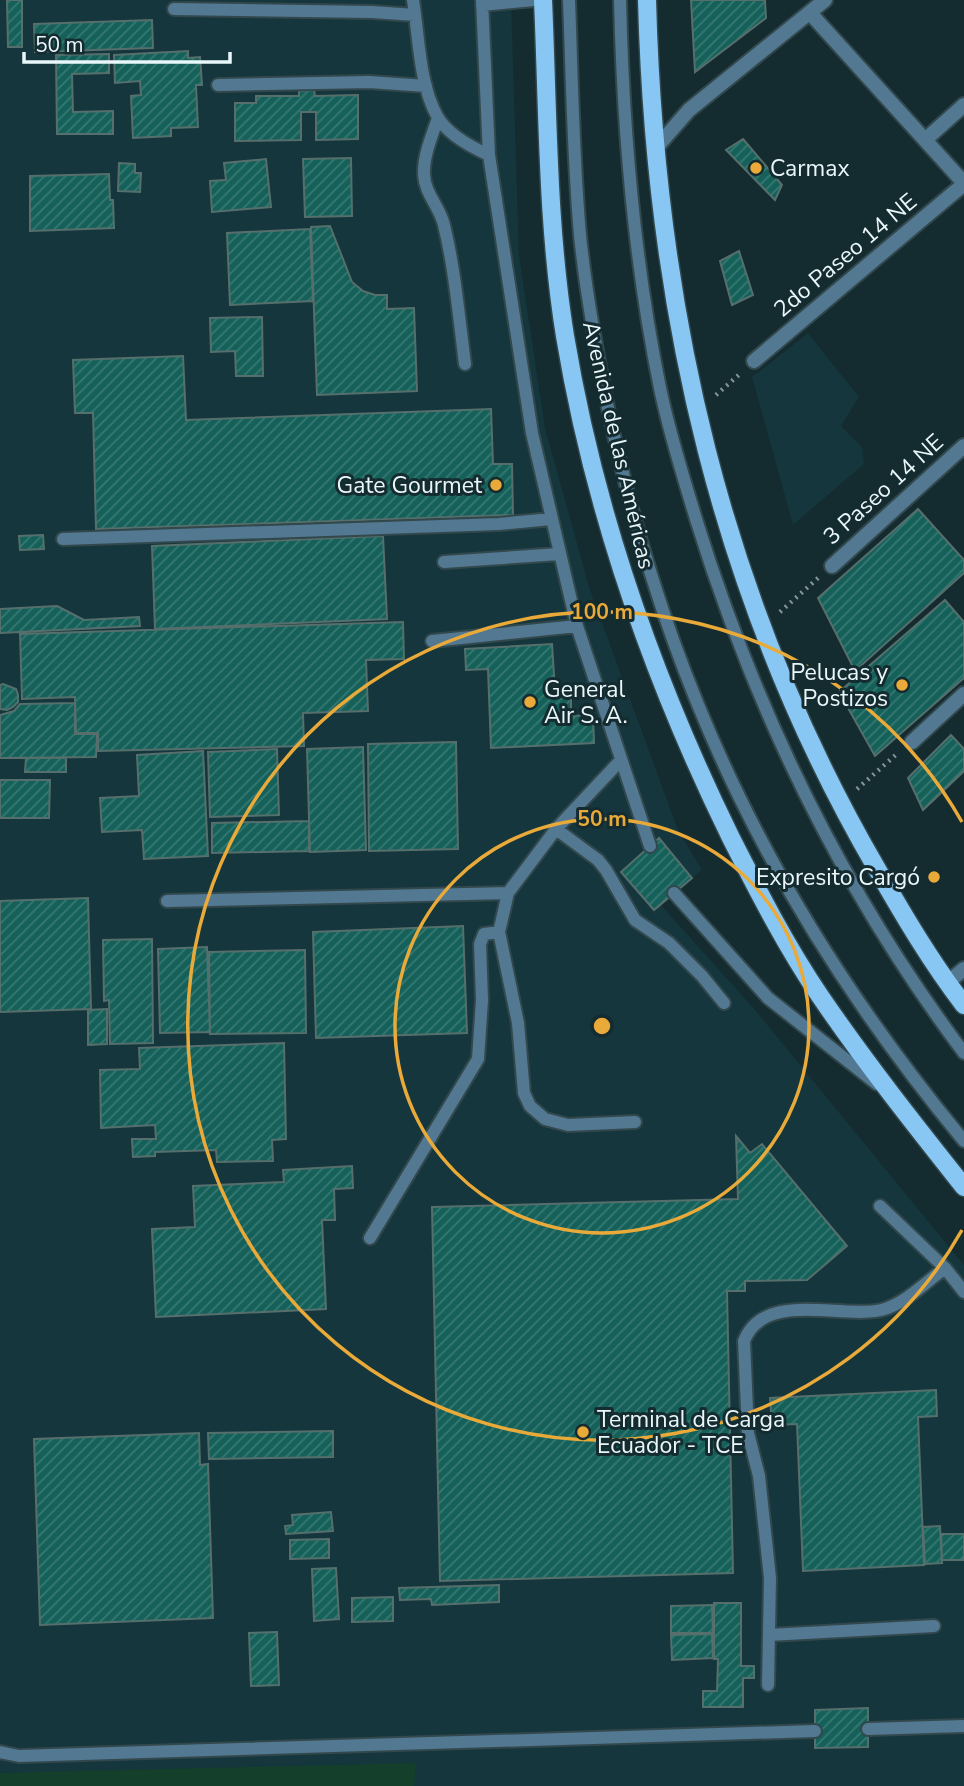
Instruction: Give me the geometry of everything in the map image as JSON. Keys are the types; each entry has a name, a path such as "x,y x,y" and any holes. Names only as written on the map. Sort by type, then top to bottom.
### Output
{"main road":[{"name":"Avenida de las Américas","path":"543,0 550,173 565,335 606,515 631,600 660,680 709,794 756,887 818,993 890,1095 964,1187"},
{"path":"545,64 553,0"},
{"path":"647,0 655,149 679,329 697,412 731,541 761,628 796,711 840,803 901,910 947,984 964,1005"}],"street":[{"path":"655,149 689,110 825,0"},
{"path":"810,13 964,184"},
{"path":"925,140 964,105"},
{"name":"2do Paseo 14 NE","path":"754,362 964,184"},
{"name":"3 Paseo 14 NE","path":"832,566 964,446"},
{"path":"912,741 964,694"},
{"path":"947,984 964,969"}],"lane":[{"path":"413,0 426,86 438,117 453,133 488,155"},
{"path":"534,0 482,3 488,155 533,433 559,554 577,626 650,846"},
{"name":"Avenida de las Américas","path":"569,0 580,237 598,361 626,492 674,647 734,790 796,905 883,1038 964,1141"},
{"path":"620,0 626,134 646,307 660,389 709,561 767,714 804,791 869,910 911,978 964,1053"},
{"path":"174,9 415,15"},
{"path":"218,85 369,82 426,86"},
{"path":"438,117 425,159 424,175 426,191 443,221 451,256 465,364"},
{"path":"63,539 499,524 551,519"},
{"path":"444,562 559,554"},
{"path":"432,641 577,626"},
{"path":"621,760 556,829 508,893 499,932 518,1023 524,1093 530,1106 545,1119 568,1125 635,1122"},
{"path":"556,829 598,860 635,920 669,943 724,1003"},
{"path":"167,901 508,893"},
{"path":"674,893 768,999 890,1095"},
{"path":"370,1238 478,1059 482,1000 480,944 484,934 499,932"},
{"path":"880,1206 944,1268 964,1292"},
{"path":"768,1685 769,1565 759,1476 748,1433 744,1341 758,1320 776,1312 880,1310 907,1297 944,1268"},
{"path":"769,1635 934,1626"},
{"path":"868,1729 964,1726"},
{"path":"0,1752 33,1755 815,1731"}],"path":[{"path":"697,412 754,362"},
{"path":"761,628 832,566"},
{"path":"840,803 912,741"}],"shaded area":[{"path":"0,0 511,0 519,255 545,428 590,590 678,830 702,870 661,905 756,1011 964,1265 964,1786 0,1786"},
{"path":"808,333 859,397 841,426 862,447 864,464 793,525 752,377"}],"green space":[{"path":"416,1763 414,1786 0,1786 0,1773"}],"building":[{"path":"7,0 22,0 22,47 8,47"},
{"path":"691,0 765,0 766,18 695,72"},
{"path":"152,20 153,48 35,52 34,24"},
{"path":"188,51 188,58 200,57 202,85 196,85 198,127 171,128 171,136 133,138 131,96 141,95 140,81 115,83 114,55"},
{"path":"109,54 109,73 72,74 73,112 113,111 113,134 57,134 56,55"},
{"path":"314,90 315,96 358,95 358,139 316,140 316,112 301,112 301,140 235,141 235,103 256,103 256,96 299,96 299,91"},
{"name":"Carmax","path":"743,139 782,185 775,200 726,150"},
{"path":"351,158 352,216 305,217 303,159"},
{"path":"266,159 271,207 212,212 210,181 226,180 224,163"},
{"path":"119,163 135,164 135,173 141,173 140,192 118,191"},
{"path":"109,174 114,228 30,231 30,176"},
{"path":"330,226 352,282 363,291 387,295 387,309 414,308 417,391 317,395 311,227"},
{"path":"310,229 313,301 230,305 227,233"},
{"path":"739,251 753,295 732,305 720,261"},
{"path":"262,317 263,376 236,376 235,351 211,352 210,318"},
{"path":"183,356 186,420 491,409 493,464 512,464 513,515 96,529 93,413 75,413 73,360"},
{"path":"918,509 964,560 964,573 855,671 818,598"},
{"path":"43,535 44,549 20,550 19,536"},
{"path":"383,536 387,619 155,629 152,546"},
{"name":"Pelucas y Postizos","path":"945,600 964,622 964,678 875,756 839,692"},
{"path":"57,606 84,620 139,617 140,626 0,633 0,609"},
{"path":"403,622 404,659 366,660 368,711 303,713 304,746 98,751 98,733 76,733 75,697 22,699 20,634"},
{"name":"General Air S. A.","path":"552,644 555,690 571,690 571,716 593,715 594,743 491,748 488,669 466,670 465,649"},
{"path":"0,685 16,689 18,695 18,702 7,710 0,709"},
{"path":"75,703 75,734 97,734 96,757 0,758 0,715 14,711 20,704"},
{"path":"951,735 964,749 964,771 923,810 908,778"},
{"path":"456,742 458,849 369,851 368,744"},
{"path":"363,747 366,850 310,852 307,749"},
{"path":"277,749 279,815 210,817 208,752"},
{"path":"203,751 208,856 144,859 142,830 102,832 100,798 139,796 137,755"},
{"path":"26,758 66,758 66,772 25,772"},
{"path":"0,780 50,780 49,818 0,818"},
{"path":"309,821 309,851 212,853 212,823"},
{"path":"659,838 692,878 654,910 621,872"},
{"path":"88,898 91,1009 0,1012 0,901"},
{"path":"463,926 467,1033 316,1038 313,932"},
{"path":"152,939 153,1043 110,1044 109,1000 104,1001 103,940"},
{"path":"207,947 210,1032 160,1033 158,949"},
{"path":"305,950 306,1033 210,1034 209,952"},
{"path":"107,1009 107,1044 88,1045 88,1010"},
{"path":"284,1043 286,1139 272,1140 273,1161 217,1162 216,1150 155,1152 155,1156 133,1157 132,1139 156,1139 155,1125 101,1128 100,1070 140,1069 139,1048"},
{"name":"Terminal de Carga Ecuador - TCE","path":"736,1136 750,1153 762,1144 847,1246 807,1280 745,1281 745,1291 727,1291 733,1573 440,1581 432,1207 738,1199"},
{"path":"352,1166 353,1188 334,1189 335,1220 322,1220 326,1309 156,1317 152,1229 195,1227 193,1186 284,1182 283,1170"},
{"path":"936,1390 937,1416 918,1417 924,1565 803,1571 797,1424 772,1425 770,1398"},
{"path":"333,1431 333,1457 209,1459 208,1433"},
{"path":"199,1433 200,1465 208,1464 213,1618 40,1625 34,1439"},
{"path":"331,1512 333,1531 286,1534 285,1526 293,1525 292,1515"},
{"path":"940,1526 942,1563 925,1564 923,1527"},
{"path":"941,1534 964,1534 964,1560 942,1560"},
{"path":"329,1539 329,1558 290,1559 290,1540"},
{"path":"336,1568 339,1619 314,1621 312,1569"},
{"path":"499,1585 499,1602 432,1605 431,1599 400,1600 399,1588"},
{"path":"393,1597 393,1621 352,1622 352,1598"},
{"path":"714,1603 741,1603 741,1666 754,1666 754,1678 743,1678 743,1707 703,1707 703,1691 717,1691"},
{"path":"712,1605 713,1633 671,1633 671,1606"},
{"path":"277,1632 279,1685 251,1686 249,1633"},
{"path":"712,1634 713,1658 672,1660 671,1635"},
{"path":"868,1708 868,1747 815,1748 815,1710"}],"place":[{"name":"Carmax","path":"756,168"},
{"name":"Gate Gourmet","path":"496,485"},
{"name":"Pelucas y Postizos","path":"902,685"},
{"name":"General Air S. A.","path":"530,702"},
{"name":"Expresito Cargó","path":"934,877"},
{"name":"Terminal de Carga Ecuador - TCE","path":"583,1432"}]}
